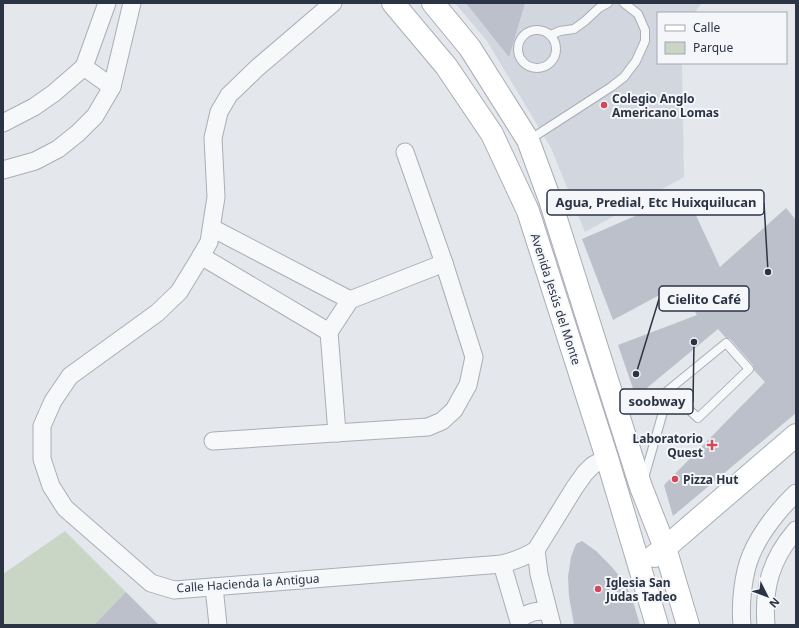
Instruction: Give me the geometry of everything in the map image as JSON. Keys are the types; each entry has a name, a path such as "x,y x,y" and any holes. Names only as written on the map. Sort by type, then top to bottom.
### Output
{"main road":[{"name":"Avenida Jesús del Monte","path":"393,3 446,66 492,134 528,211 607,458 657,625"},
{"name":"Avenida Jesús del Monte","path":"433,3 470,48 528,140 550,200 641,487 665,548 688,625"},
{"path":"639,566 665,548 796,435"}],"street":[{"path":"3,123 34,107 54,93 84,66 107,3"},
{"path":"3,170 35,161 58,149 78,133 94,116 112,87 132,3"},
{"name":"Calle Hacienda la Antigua","path":"333,3 257,68 229,95 219,112 214,138 216,197 212,228 208,242 179,292 157,313 70,376 53,401 42,426 42,459 51,486 65,508 152,583 174,590 502,564 513,562 536,550"},
{"path":"84,66 112,87"},
{"path":"213,441 428,427 442,422 454,410 468,385 474,358 444,263 405,152"},
{"path":"212,228 350,300"},
{"path":"201,256 329,332"},
{"path":"337,433 329,332 350,300 444,263"},
{"path":"550,619 536,550 585,473 593,465 607,458"},
{"path":"742,625 741,614 744,579 750,555 764,531 796,493"},
{"path":"766,625 764,610 766,589 771,569 783,547 796,530"},
{"path":"502,564 520,623"},
{"path":"214,587 218,625"},
{"path":"520,623 525,615 532,612 540,611 550,619"}],"lane":[{"path":"552,36 560,31 574,29 585,22 599,8 608,3"},
{"path":"528,140 611,87 624,77 636,60 645,41 645,30 638,14 624,3"},
{"path":"542,30 552,36 557,45 556,56 549,65 539,69 528,67 520,59 518,48 522,38 531,31 542,30"},
{"path":"611,392 637,404 649,404 726,343 749,369 698,418 685,406 672,403 662,412 641,487"}],"shaded area":[{"name":"Colegio Anglo Americano Lomas","path":"455,3 702,3 695,12 657,12 657,64 682,64 684,177 585,232 551,148 487,41"}],"green space":[{"path":"65,531 126,592 94,625 3,625 3,574"}],"building":[{"path":"466,3 525,3 509,57"},
{"path":"686,194 720,267 786,208 796,220 796,413 673,516 664,485 765,382 754,370 753,365 730,339 726,338 718,329 636,397 618,345 697,315 678,285 613,320 582,239"},
{"name":"Iglesia San Judas Tadeo","path":"582,541 596,551 624,582 632,598 640,625 574,625 569,596 568,577 571,557 576,544"},
{"path":"126,592 159,625 94,625"}],"place":[{"name":"Colegio Anglo Americano Lomas","path":"604,105"},
{"name":"Agua, Predial, Etc Huixquilucan","path":"768,272"},
{"name":"soobway","path":"694,342"},
{"name":"Cielito Café","path":"636,374"},
{"name":"Laboratorio Quest","path":"712,445"},
{"name":"Pizza Hut","path":"675,479"},
{"name":"Iglesia San Judas Tadeo","path":"598,589"}]}
